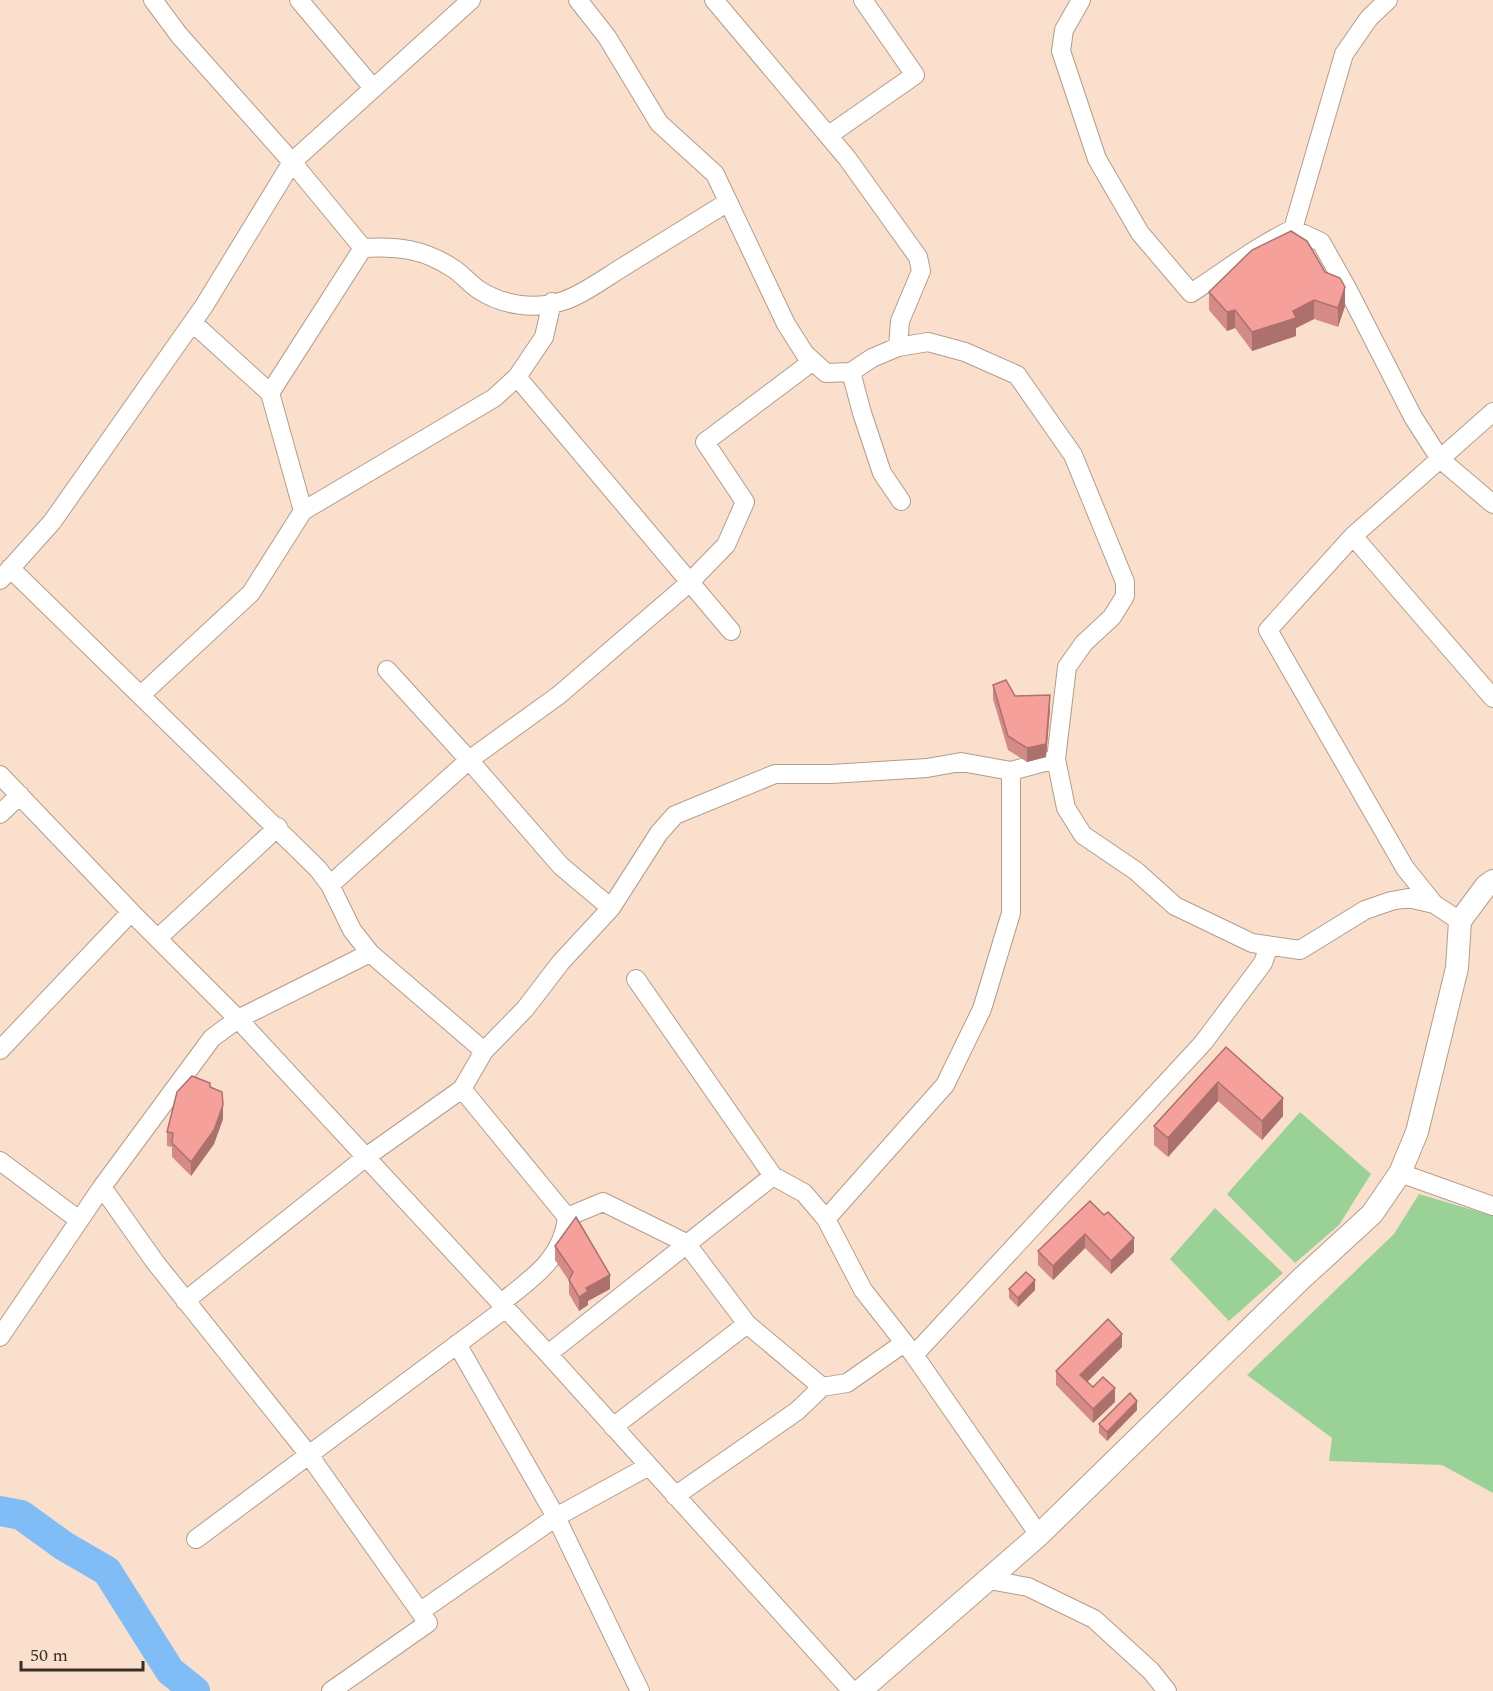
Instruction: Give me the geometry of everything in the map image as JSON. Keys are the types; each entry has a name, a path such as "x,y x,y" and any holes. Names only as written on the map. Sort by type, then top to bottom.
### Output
{"main road":[{"path":"860,1691 1039,1535 1301,1279 1372,1214 1400,1173 1417,1132 1457,968 1460,921 1486,886 1493,881"}],"street":[{"path":"153,0 179,35 292,162 363,248"},
{"path":"299,0 373,88"},
{"path":"471,0 292,162 193,323 52,522 5,574 141,695 278,827 330,885 352,930 370,953 484,1051"},
{"path":"578,0 607,37 659,123 715,174 786,324 805,354 826,373 851,372 873,358 898,347 928,342 965,352 1017,375 1073,455 1125,582 1125,596 1112,617 1084,643 1066,667 1056,759 1066,808 1083,835 1136,871 1176,906 1252,943 1300,950 1365,910 1391,901 1408,898 1434,904"},
{"path":"714,0 848,158 918,257 921,271 900,321 898,347"},
{"path":"828,135 915,75 863,0"},
{"path":"1081,0 1064,30 1061,51 1097,159 1140,233 1191,293 1265,243 1293,229 1344,54 1369,18 1388,0"},
{"path":"363,248 388,247 417,250 456,270 479,290 505,303 533,306 563,301 599,282 728,202"},
{"path":"1293,229 1321,242 1413,417 1440,459 1493,504"},
{"path":"270,393 363,248"},
{"path":"141,695 251,593 303,511 494,398 518,377 544,337 552,302"},
{"path":"193,323 270,393 303,511"},
{"path":"330,885 470,760 559,695 690,583 726,545 745,502 705,442 813,361"},
{"path":"851,372 882,473 901,501"},
{"path":"518,377 731,631"},
{"path":"1460,921 1434,904 1405,868 1268,630 1353,536 1493,412"},
{"path":"1353,536 1493,698"},
{"path":"387,670 470,760 561,866 611,908"},
{"path":"185,1300 366,1156 462,1089 484,1051 525,1009 561,962 611,908 659,833 675,816 775,774 831,774 927,768 961,762 1011,771 1056,759"},
{"path":"826,1219 945,1085 982,1009 1011,913 1011,771"},
{"path":"0,775 131,912 238,1018 548,1354 852,1691"},
{"path":"0,814 20,795"},
{"path":"158,938 278,827"},
{"path":"0,1050 131,912"},
{"path":"675,1496 797,1411 822,1387 847,1383 909,1349 1203,1043 1263,963 1269,946"},
{"path":"0,1337 102,1187 212,1038 238,1018 370,953"},
{"path":"636,979 773,1176 804,1193 826,1219 863,1290 909,1349 1039,1535"},
{"path":"196,1539 457,1344 544,1269 557,1251 566,1232 567,1217 462,1089"},
{"path":"0,1161 80,1220"},
{"path":"1400,1173 1493,1206"},
{"path":"548,1354 773,1176"},
{"path":"102,1187 185,1300 309,1455 425,1617"},
{"path":"567,1217 603,1202 686,1243 747,1324 822,1387"},
{"path":"613,1426 747,1324"},
{"path":"457,1344 556,1517 640,1691"},
{"path":"331,1691 556,1517 649,1466"},
{"path":"989,1580 1028,1587 1094,1619 1151,1671 1167,1691"}],"green space":[{"path":"1300,1112 1371,1174 1339,1225 1295,1263 1227,1194"},
{"path":"1419,1194 1493,1216 1493,1493 1442,1465 1329,1461 1332,1438 1247,1375 1394,1234"},
{"path":"1215,1208 1283,1273 1229,1321 1170,1259"}],"building":[{"path":"1291,231 1307,241 1325,272 1340,278 1345,287 1338,308 1314,300 1293,311 1296,318 1252,332 1235,310 1227,312 1209,292 1252,250"},
{"path":"1006,680 1015,696 1050,695 1046,744 1027,748 1008,736 993,685"},
{"path":"1226,1047 1283,1098 1262,1121 1218,1082 1168,1138 1154,1126"},
{"path":"192,1076 210,1083 210,1087 222,1092 223,1105 214,1130 191,1162 172,1143 173,1133 167,1132 177,1092"},
{"path":"1090,1201 1104,1215 1108,1212 1134,1238 1111,1261 1085,1234 1053,1266 1038,1251"},
{"path":"576,1217 610,1275 586,1288 588,1291 579,1297 569,1280 573,1272 555,1246"},
{"path":"1026,1272 1035,1280 1018,1298 1009,1289"},
{"path":"1108,1319 1122,1334 1080,1375 1093,1387 1103,1377 1115,1388 1093,1409 1056,1371"},
{"path":"1130,1393 1137,1401 1107,1432 1099,1424"}],"waterway":[{"path":"0,1511 21,1515 64,1546 107,1571 170,1671 195,1691"}]}
